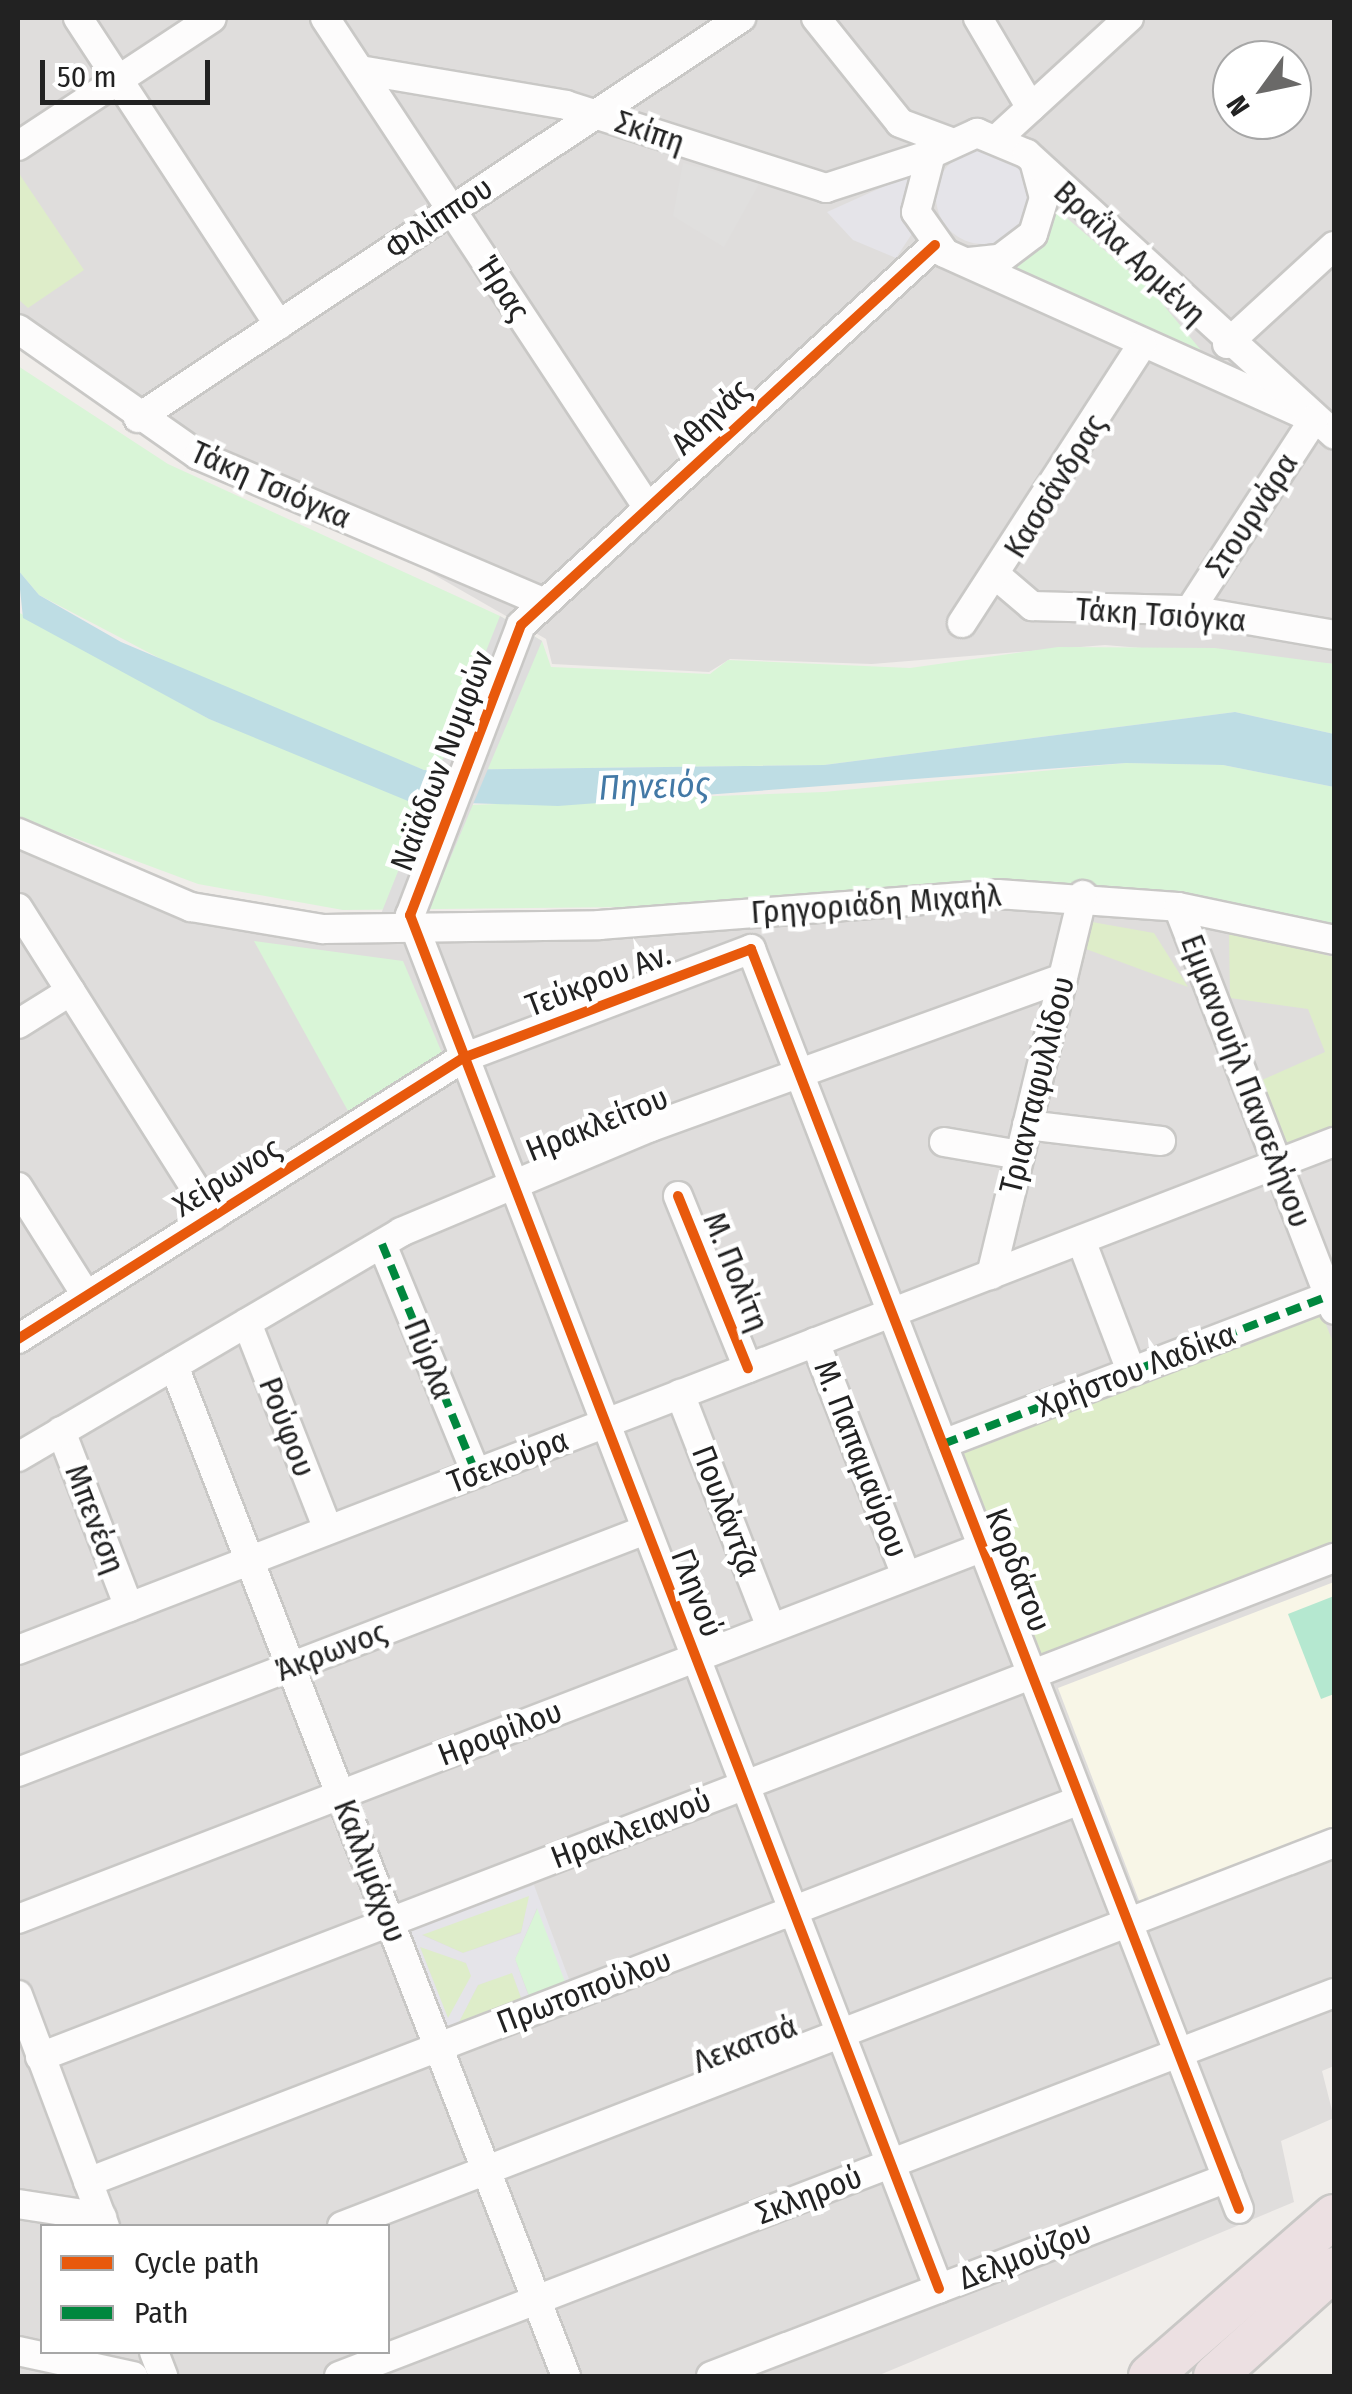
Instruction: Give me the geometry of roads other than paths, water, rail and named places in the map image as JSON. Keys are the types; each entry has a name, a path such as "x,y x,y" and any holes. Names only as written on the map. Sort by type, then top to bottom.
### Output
{"highway":[{"path":"1150,2376 1334,2216"},
{"path":"1214,2376 1334,2270"}],"street":[{"path":"78,18 278,325"},
{"path":"18,146 212,18"},
{"name":"Ήρας","path":"325,18 648,508"},
{"name":"Φιλίππου","path":"138,418 741,18"},
{"path":"816,18 900,122 939,148 1000,136 1112,23"},
{"path":"978,18 1030,108"},
{"name":"Σκίπη","path":"360,70 596,114 826,188 939,148"},
{"path":"968,262 1000,260 1034,234 1044,198 1033,161 1000,136"},
{"path":"939,148 915,192 935,245 1142,346 1324,427"},
{"name":"Βραΐλα Αρμένη","path":"1033,161 1227,344 1324,427"},
{"name":"Αθηνάς","path":"521,626 935,245"},
{"path":"1227,344 1334,246"},
{"name":"Τάκη Τσιόγκα","path":"18,328 138,418 237,474 545,603"},
{"name":"Κασσάνδρας","path":"962,623 998,577 1142,346"},
{"name":"Στουρνάρα","path":"1190,610 1324,427"},
{"name":"Τάκη Τσιόγκα","path":"998,577 1032,606 1190,610 1334,634"},
{"name":"Ναϊάδων Νυμφών","path":"411,923 521,626"},
{"name":"Γρηγοριάδη Μιχαήλ","path":"18,833 220,915 411,923 1083,895 1178,907 1334,940"},
{"name":"Τριανταφυλλίδου","path":"991,1275 1083,895"},
{"name":"Εμμανουήλ Πανσελήνου","path":"1178,907 1332,1303"},
{"path":"18,908 213,1216"},
{"name":"Γληνού","path":"411,923 939,2288"},
{"name":"Τεύκρου Αν.","path":"462,1058 751,949"},
{"name":"Κορδάτου","path":"751,949 1239,2209"},
{"name":"Ηρακλείτου","path":"18,1457 382,1244 512,1186 1062,978"},
{"path":"18,1024 70,990"},
{"name":"Χείρωνος","path":"18,1339 462,1058"},
{"path":"1027,1124 1161,1141"},
{"path":"944,1142 1020,1155"},
{"name":"Τσεκούρα","path":"18,1650 1334,1142"},
{"path":"18,1187 86,1296"},
{"name":"Μ. Πολίτη","path":"678,1196 748,1368"},
{"path":"1081,1240 1132,1371"},
{"name":"Πύρλα","path":"382,1244 476,1473"},
{"name":"Χρήστου Λαδίκα","path":"942,1444 1132,1371 1332,1303"},
{"name":"Ρούφου","path":"247,1323 328,1530"},
{"name":"Μ. Παπαμαύρου","path":"816,1342 906,1576"},
{"name":"Καλλιμάχου","path":"174,1366 566,2376"},
{"name":"Πουλάντζα","path":"680,1394 771,1628"},
{"name":"Μπενέση","path":"61,1431 129,1607"},
{"name":"Άκρωνος","path":"18,1772 646,1530"},
{"name":"Ηροφίλου","path":"18,1919 983,1547"},
{"name":"Ηρακλειανού","path":"40,2056 1334,1558"},
{"name":"Πρωτοπούλου","path":"88,2182 1080,1800"},
{"name":"Λεκατσά","path":"347,2224 1334,1844"},
{"name":"Σκληρού","path":"339,2376 1334,1993"},
{"path":"18,1996 103,2222"},
{"name":"Δελμούζου","path":"711,2376 1227,2178"},
{"path":"18,2204 103,2222"},
{"path":"18,2351 133,2376"}],"water":[{"name":"Πηνειός","path":"18,570 39,595 121,642 424,770 824,765 1235,712 1334,734 1334,787 1223,765 1126,763 558,806 408,801 209,719 23,618"}]}
